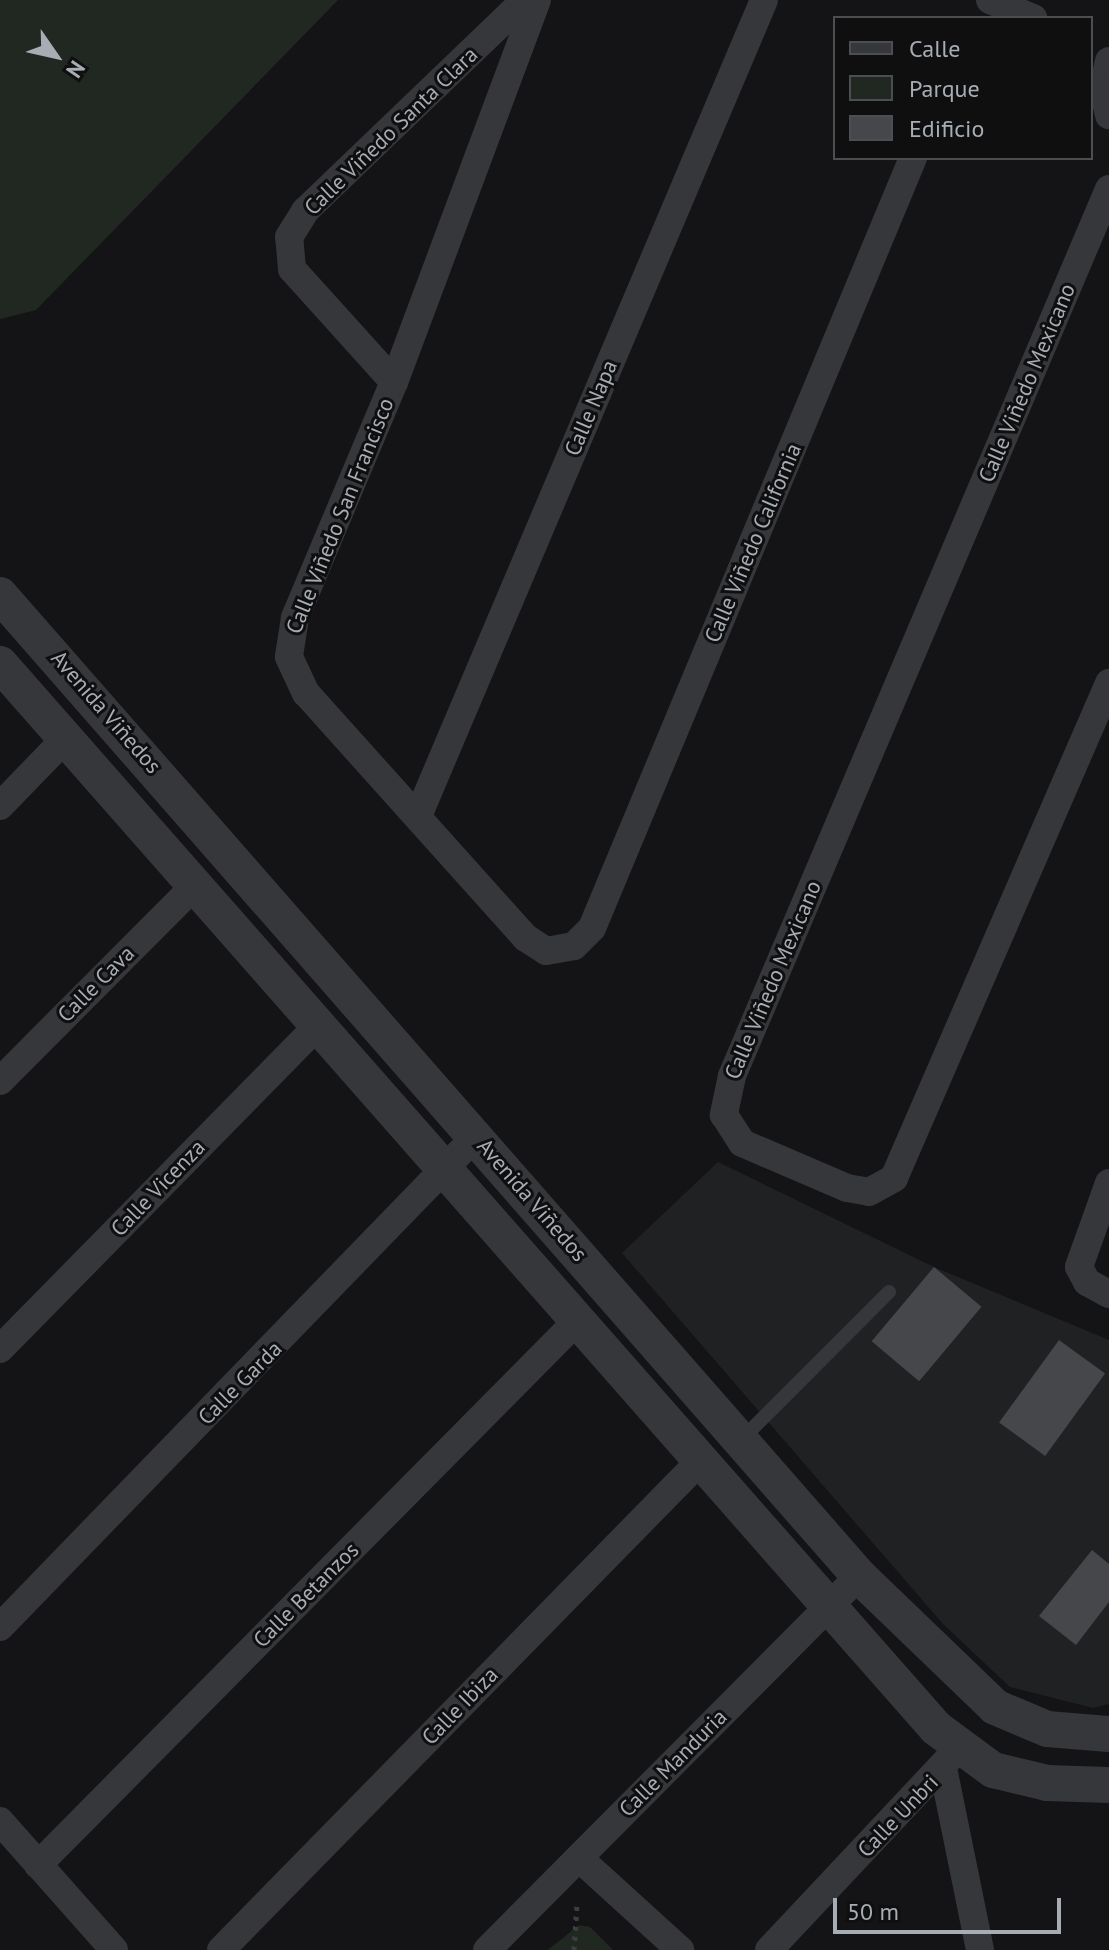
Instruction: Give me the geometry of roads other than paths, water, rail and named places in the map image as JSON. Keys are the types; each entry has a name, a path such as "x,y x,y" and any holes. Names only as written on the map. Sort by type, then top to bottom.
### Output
{"street":[{"name":"Calle Viñedo Santa Clara","path":"394,382 292,269 289,237 305,211 525,0"},
{"name":"Calle Viñedo San Francisco","path":"537,0 394,382 295,618 289,657 306,693 536,946 556,952 592,928"},
{"name":"Calle Napa","path":"418,816 764,0"},
{"path":"990,0 1028,16"},
{"path":"1102,109 1109,61"},
{"name":"Calle Viñedo California","path":"592,928 912,160"},
{"name":"Calle Viñedo Mexicano","path":"1106,204 732,1076 724,1115 742,1143 847,1188 869,1192 894,1178 1109,683"},
{"name":"Avenida Viñedos","path":"0,595 859,1576 995,1707 1047,1729 1109,1734"},
{"path":"0,664 192,888 827,1608 950,1759 980,1950"},
{"path":"0,806 66,738"},
{"name":"Calle Cava","path":"0,1081 192,888"},
{"name":"Calle Vicenza","path":"0,1349 315,1028"},
{"name":"Calle Garda","path":"0,1627 445,1175 476,1136"},
{"path":"1109,1183 1079,1267 1087,1282 1109,1294"},
{"name":"Calle Betanzos","path":"38,1865 574,1324"},
{"name":"Calle Ibiza","path":"221,1950 699,1462"},
{"name":"Calle Manduria","path":"487,1950 859,1576"},
{"path":"950,1759 1047,1783 1109,1785"},
{"name":"Calle Unbri","path":"769,1950 950,1759"},
{"path":"0,1821 114,1950"},
{"path":"579,1858 680,1950"}],"lane":[{"path":"741,1439 889,1292"}]}
